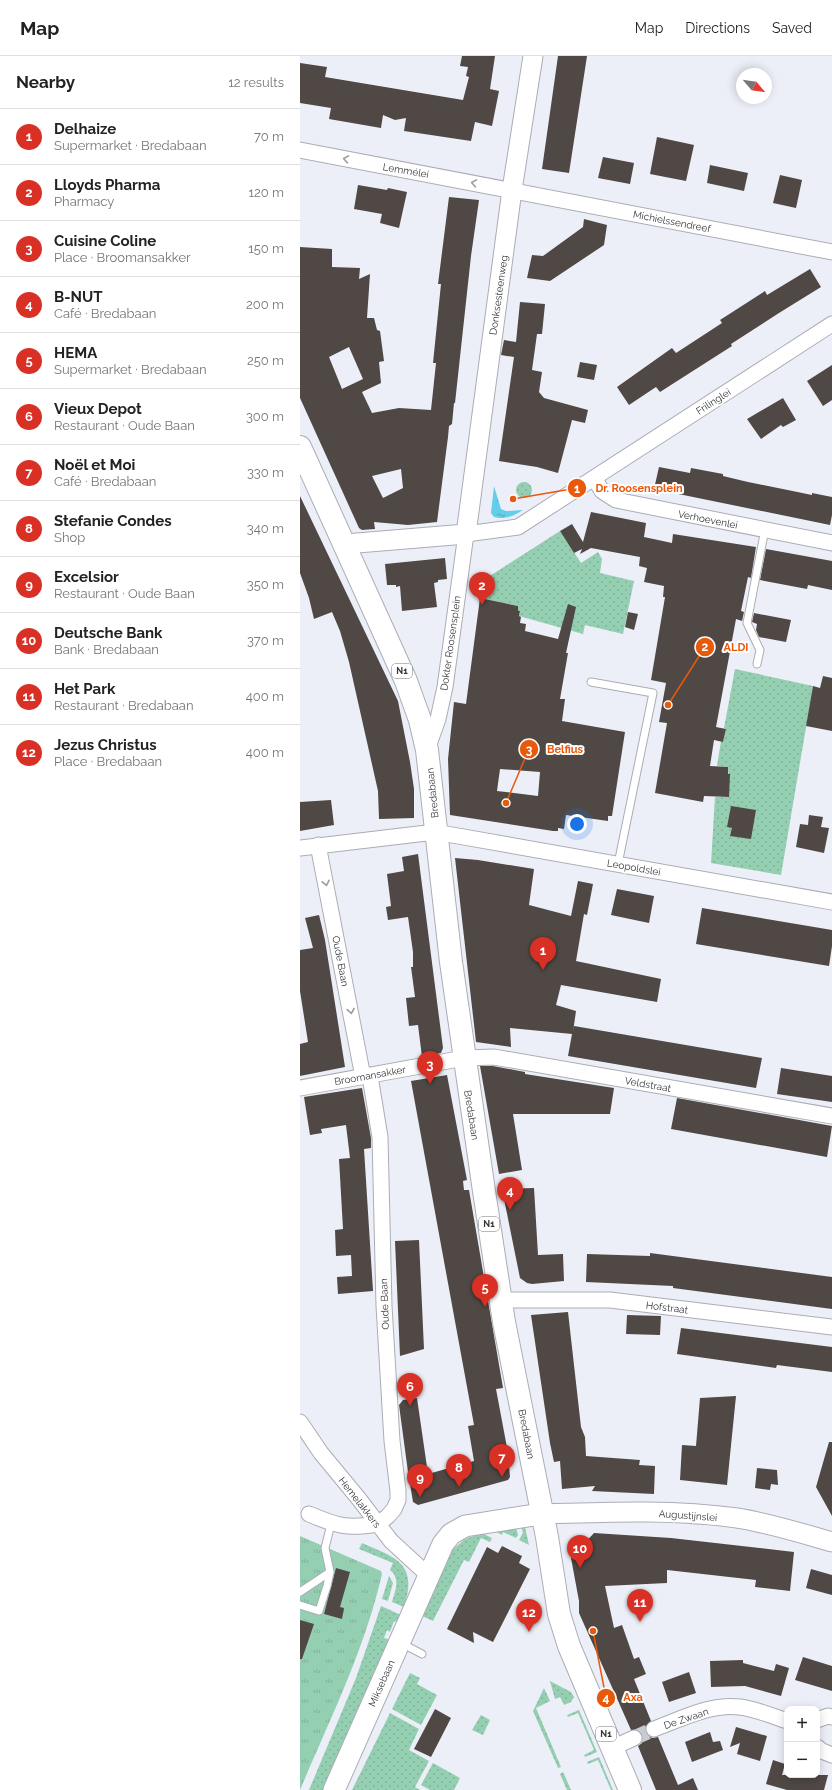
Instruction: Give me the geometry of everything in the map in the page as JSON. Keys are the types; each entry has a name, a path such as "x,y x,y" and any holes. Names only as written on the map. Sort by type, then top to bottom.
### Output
{"main road":[{"name":"Bredabaan","path":"300,447 406,681 420,720 427,750 464,1058 501,1300 563,1630 630,1790"},
{"name":"Miksebaan","path":"334,1790 442,1544 451,1534 466,1526 541,1514"}],"street":[{"name":"Donksesteenweg","path":"466,534 512,190 533,56"},
{"name":"Lemmélei","path":"300,150 512,190"},
{"name":"Michielssendreef","path":"512,190 832,252"},
{"name":"Frilinglei","path":"594,478 832,324"},
{"path":"345,544 466,534 518,527 594,478"},
{"name":"Verhoevenlei","path":"594,478 602,492 616,500 832,543"},
{"name":"Dokter Roosensplein","path":"427,750 438,719 445,687 466,534"},
{"path":"300,848 436,832"},
{"name":"Leopoldslei","path":"436,832 832,902"},
{"name":"Oude Baan","path":"318,845 380,1137 384,1306 391,1429 398,1500 388,1516 378,1524"},
{"name":"Veldstraat","path":"464,1058 494,1057 832,1116"},
{"name":"Broomansakker","path":"300,1088 464,1058"},
{"name":"Hofstraat","path":"501,1300 610,1300 832,1327"},
{"name":"Hemelakkers","path":"300,1422 321,1453 391,1541 428,1575"},
{"name":"Augustijnslei","path":"541,1514 610,1512 696,1514 738,1518 832,1542"},
{"path":"309,1514 331,1524 358,1527 378,1524"},
{"name":"De Zwaan","path":"654,1729 702,1710 723,1707 739,1707 784,1720"},
{"path":"820,1719 828,1716 832,1717"},
{"path":"612,1748 634,1738"},
{"path":"820,1749 832,1754"}],"lane":[{"path":"757,664 760,650 747,623 765,529"},
{"path":"591,682 653,693 618,864"},
{"path":"300,1605 319,1611 330,1572 326,1548 331,1524"},
{"path":"300,1592 330,1572"},
{"path":"399,1642 422,1654"}],"green space":[{"path":"524,482 530,484 532,490 530,496 524,498 518,496 516,490 518,484"},
{"path":"560,531 581,563 598,552 602,559 600,573 634,581 623,634 585,625 583,634 519,616 520,612 518,611 518,606 480,598 482,581"},
{"path":"735,669 813,686 781,875 711,863 715,797 729,797 728,767 717,766 721,741 723,742 726,729 724,728"},
{"path":"521,1526 525,1527 529,1545 519,1540 523,1533"},
{"path":"516,1527 518,1535 516,1538 503,1532 502,1535 495,1531"},
{"path":"482,1533 492,1538 490,1542 481,1538 469,1562 464,1560 433,1621 420,1615 450,1552 465,1539"},
{"path":"300,1536 381,1571 382,1574 375,1602 346,1684 300,1790"},
{"path":"362,1543 385,1553 401,1564 406,1572 408,1581 408,1593 404,1607 392,1602 396,1589 395,1577 390,1570 393,1563 359,1549"},
{"path":"389,1576 393,1583 388,1601 382,1599"},
{"path":"381,1606 401,1615 398,1623 394,1621 390,1632 387,1630 384,1638 391,1640 325,1790 309,1790 356,1678"},
{"path":"410,1673 420,1678 417,1684 437,1695 421,1725 392,1709"},
{"path":"550,1681 571,1692 574,1697 571,1702 564,1705 560,1697 555,1699"},
{"path":"544,1688 550,1701 536,1708 561,1767 558,1768 533,1711"},
{"path":"579,1710 597,1752 585,1757 584,1755 594,1750 578,1713 568,1717 567,1715"},
{"path":"390,1713 419,1729 409,1750 429,1761 415,1787 420,1790 352,1790"},
{"path":"481,1715 490,1720 483,1735 472,1730"},
{"path":"599,1757 613,1790 611,1790 598,1760 588,1764 587,1762"},
{"path":"433,1763 460,1778 454,1790 430,1790 421,1785"},
{"path":"563,1772 571,1790 567,1790 560,1774"}],"water":[{"path":"494,486 501,509 506,511 523,510 509,517 494,517 491,513"}],"building":[{"path":"462,56 495,56 490,89 499,91 492,126 475,122 471,141 404,131 406,118 395,120 383,115 381,128 329,119 331,108 300,103 300,63 327,67 325,77 463,100 469,77 466,76 468,67 460,66"},
{"path":"558,56 587,56 569,173 542,169"},
{"path":"657,137 694,145 686,181 650,174"},
{"path":"603,157 634,163 630,184 598,178"},
{"path":"710,165 748,173 744,191 707,183"},
{"path":"780,175 802,180 796,208 773,203"},
{"path":"358,185 387,190 388,188 407,192 399,228 380,223 382,214 354,209"},
{"path":"449,197 479,200 471,256 455,403 452,424 449,426 437,522 408,525 374,522 375,529 362,530 359,528 300,398 300,247 332,249 332,267 360,268 359,279 370,274 367,318 374,318 377,330 380,331 384,361 379,362 381,383 362,392 372,413 399,408 431,410 436,363 433,363 441,284 438,284","holes":["349,347 363,379 342,389 329,357","401,469 403,488 383,498 372,476"]},
{"path":"584,219 607,225 604,245 550,281 527,278 532,255 543,256 583,227"},
{"path":"810,269 821,287 731,344 732,346 660,392 656,387 629,405 617,387 672,348 676,353 722,323 720,320 765,291 767,295"},
{"path":"520,302 545,304 542,334 537,334 532,370 542,372 539,392 544,398 588,410 585,423 572,420 558,473 537,467 499,461 514,357 501,355 504,340 516,342"},
{"path":"580,362 597,365 594,380 577,377"},
{"path":"832,365 832,400 823,406 807,381"},
{"path":"783,398 796,420 783,427 781,425 761,439 747,419"},
{"path":"659,467 690,473 691,468 723,474 723,476 748,482 812,495 812,493 832,497 832,515 830,525 654,489"},
{"path":"300,496 398,701 414,789 414,818 379,819 378,791 349,662 340,631 332,612 314,619 309,598 300,573"},
{"path":"591,512 646,523 644,537 672,543 673,534 756,547 751,578 748,577 741,611 744,612 742,621 736,619 716,727 726,729 723,742 714,740 710,766 728,767 728,774 730,774 729,797 704,796 703,802 655,793 667,723 659,722 666,683 651,680 665,597 663,597 664,586 644,582 647,568 639,566 640,557 591,548 580,554 582,549 574,553 560,531 572,524 583,542"},
{"path":"766,549 832,561 832,590 808,585 807,589 760,580"},
{"path":"445,558 447,579 438,580 438,582 434,583 437,607 402,611 400,586 396,587 396,585 387,585 385,564"},
{"path":"480,598 518,606 518,611 520,611 519,616 521,617 520,623 526,624 525,631 558,639 568,604 576,607 566,653 568,653 560,699 565,699 562,721 625,732 612,816 608,816 608,821 566,815 564,829 558,828 558,831 553,831 450,815 448,759 454,702 466,704","holes":["500,769 540,772 538,796 497,791"]},
{"path":"628,612 638,614 634,630 625,627"},
{"path":"754,613 791,620 786,642 759,637 756,630 757,624 752,622"},
{"path":"823,676 832,678 832,731 806,726 813,686 820,688"},
{"path":"331,800 334,825 300,831 300,802"},
{"path":"731,806 756,810 751,839 730,836 732,828 727,827"},
{"path":"809,815 823,817 821,827 829,828 824,853 796,847 800,824 808,825"},
{"path":"418,854 443,1048 441,1053 422,1057 418,1025 409,1026 406,998 415,997 411,967 413,967 413,952 408,917 388,920 386,907 391,906 387,874 404,871 402,857"},
{"path":"455,858 534,869 529,905 571,916 578,881 593,884 587,915 584,914 576,961 661,979 657,1002 561,985 556,1005 576,1011 573,1032 574,1026 762,1058 756,1088 568,1056 572,1034 510,1028 511,1047 476,1042"},
{"path":"617,889 654,896 649,923 611,915"},
{"path":"702,908 832,930 832,946 829,966 696,944"},
{"path":"319,915 325,940 345,1067 300,1076 300,1044 308,1042 300,991 300,950 313,948 305,918"},
{"path":"480,1066 493,1066 525,1072 525,1074 614,1088 610,1114 513,1114 522,1170 499,1174"},
{"path":"781,1068 832,1076 832,1102 777,1094"},
{"path":"447,1075 467,1180 463,1181 464,1190 469,1190 503,1388 496,1389 508,1453 510,1477 508,1480 418,1505 413,1502 408,1472 399,1405 403,1400 417,1398 428,1474 474,1461 468,1426 474,1425 411,1081"},
{"path":"362,1088 371,1138 371,1148 364,1149 373,1291 338,1294 337,1277 352,1276 351,1255 336,1256 335,1230 343,1229 339,1159 350,1158 346,1125 321,1129 322,1133 310,1135 304,1097"},
{"path":"677,1098 832,1126 827,1157 671,1129"},
{"path":"534,1188 538,1255 563,1254 564,1281 532,1284 527,1283 520,1278 502,1189"},
{"path":"419,1240 424,1349 400,1356 395,1241"},
{"path":"650,1253 832,1277 832,1309 673,1288 673,1286 586,1282 587,1254 650,1256"},
{"path":"568,1312 581,1427 585,1437 586,1456 640,1460 639,1465 655,1466 654,1494 592,1491 595,1486 562,1489 560,1461 554,1462 550,1443 531,1315"},
{"path":"627,1315 661,1316 660,1335 626,1334"},
{"path":"681,1328 832,1347 832,1372 777,1365 776,1368 677,1354"},
{"path":"736,1396 727,1485 680,1480 682,1445 696,1446 700,1398"},
{"path":"829,1442 832,1442 832,1516 816,1487"},
{"path":"757,1468 777,1470 778,1485 771,1484 770,1490 755,1488"},
{"path":"594,1533 671,1538 794,1552 790,1591 755,1587 756,1580 667,1570 667,1583 605,1586 614,1628 622,1625 634,1659 639,1657 646,1674 634,1679 651,1721 645,1727 646,1733 652,1738 658,1737 678,1785 693,1778 698,1790 656,1790 638,1746 642,1743 642,1735 639,1730 631,1730 579,1613 579,1601 571,1558"},
{"path":"502,1546 522,1556 519,1563 530,1569 493,1642 473,1632 474,1643 447,1629 487,1547 498,1553"},
{"path":"336,1568 350,1572 340,1607 344,1608 342,1619 324,1614"},
{"path":"811,1569 832,1575 832,1595 806,1588"},
{"path":"300,1620 314,1624 302,1659 300,1659"},
{"path":"803,1657 832,1666 832,1691 795,1680"},
{"path":"743,1660 743,1663 774,1671 776,1664 789,1668 781,1696 745,1686 711,1687 710,1661"},
{"path":"689,1672 696,1693 669,1702 662,1682"},
{"path":"435,1709 451,1718 431,1757 414,1749"},
{"path":"736,1727 767,1736 760,1761 737,1754 740,1743 730,1747"},
{"path":"710,1732 713,1742 720,1741 723,1750 692,1762 685,1742"},
{"path":"773,1760 784,1764 782,1775 784,1775 784,1778 820,1778 820,1775 828,1775 824,1790 787,1790 766,1784"}],"tunnel":[{"path":"634,1738 654,1729"}],"place":[{"name":"Dr. Roosensplein","path":"513,499"},
{"name":"Lloyds Pharma","path":"482,605"},
{"name":"ALDI","path":"668,705"},
{"name":"Belfius","path":"506,803"},
{"name":"Delhaize","path":"543,970"},
{"name":"Cuisine Coline","path":"430,1084"},
{"name":"B-NUT","path":"510,1210"},
{"name":"HEMA","path":"485,1307"},
{"name":"Vieux Depot","path":"410,1406"},
{"name":"Noël et Moi","path":"502,1477"},
{"name":"Stefanie Condes","path":"459,1487"},
{"name":"Excelsior","path":"420,1497"},
{"name":"Deutsche Bank","path":"580,1568"},
{"name":"Het Park","path":"640,1622"},
{"name":"Axa","path":"593,1631"},
{"name":"Jezus Christus","path":"529,1632"}]}
